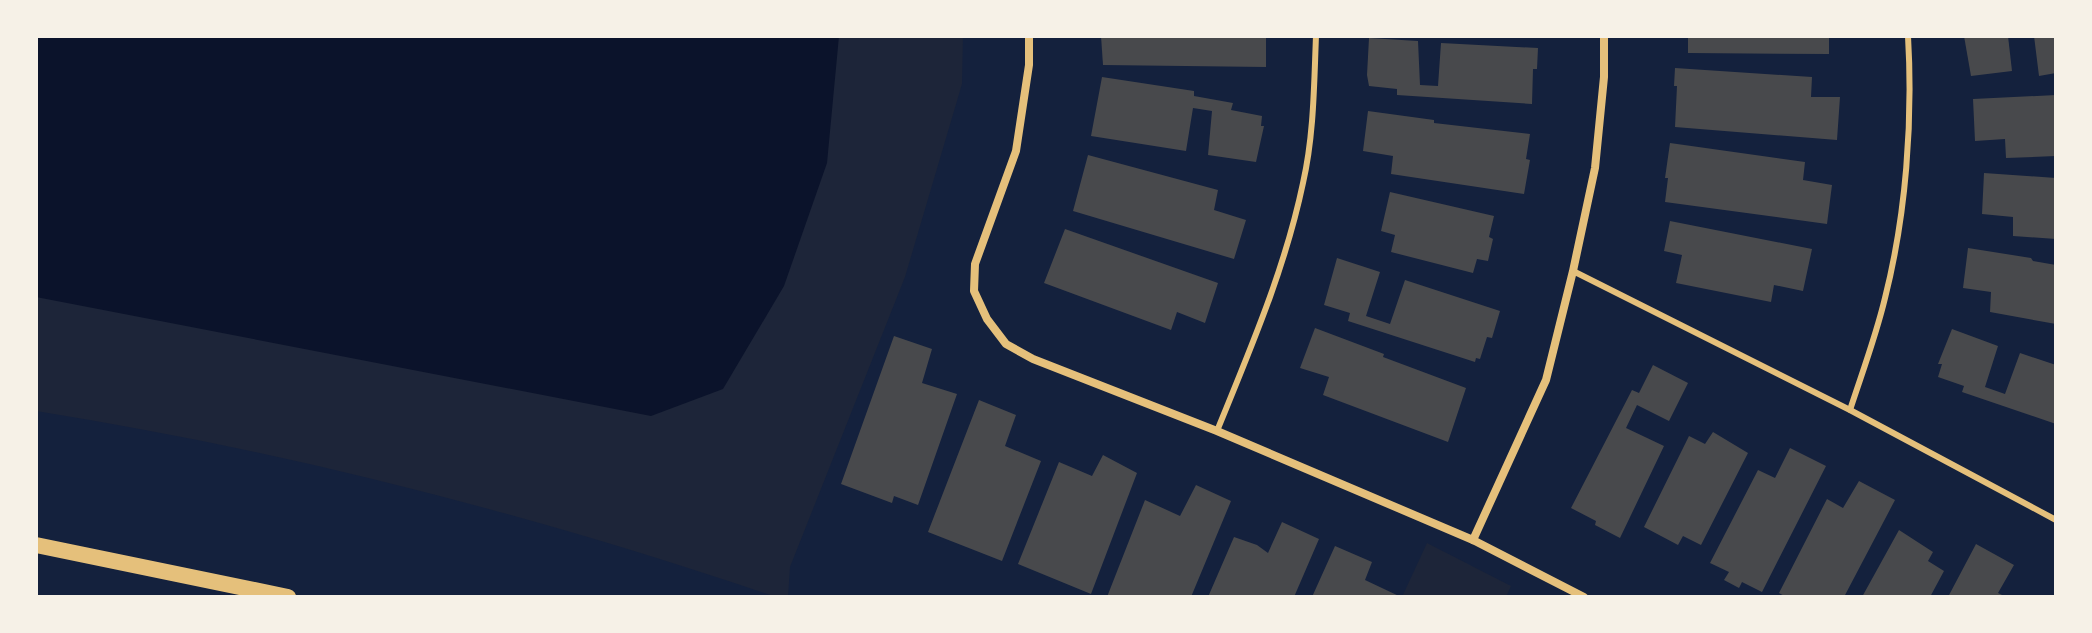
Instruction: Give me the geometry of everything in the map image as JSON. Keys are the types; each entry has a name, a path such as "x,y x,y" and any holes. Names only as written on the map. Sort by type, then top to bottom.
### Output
{"main road":[{"path":"36,545 288,597"}],"street":[{"path":"1029,36 1029,65 1016,151 975,264 974,291 987,319 1006,344 1033,359 1217,431 1473,540 1584,597"},
{"path":"1473,540 1546,380 1595,168 1604,77 1604,36"}],"lane":[{"path":"1217,431 1277,279 1304,180 1314,97 1316,36"},
{"path":"1850,410 1885,298 1904,190 1911,81 1908,36"},
{"path":"1573,271 1850,410 2056,520"}],"shaded area":[{"path":"36,36 963,36 962,84 905,277 790,567 788,597 776,597 594,539 410,488 224,445 36,411"},
{"path":"36,36 839,36 827,163 784,286 723,389 651,416 36,297"},
{"path":"1427,543 1511,586 1506,597 1402,597"}],"building":[{"path":"1101,36 1266,36 1266,67 1103,65"},
{"path":"1688,36 1829,36 1829,54 1688,53"},
{"path":"1964,36 2008,36 2012,71 1971,76"},
{"path":"2034,36 2056,36 2056,73 2039,76"},
{"path":"1369,38 1418,41 1420,85 1438,86 1441,43 1538,48 1537,69 1533,69 1532,104 1397,95 1397,89 1369,86"},
{"path":"1675,68 1812,77 1811,97 1840,97 1837,140 1675,127"},
{"path":"1102,77 1194,91 1194,96 1233,103 1231,110 1262,116 1261,126 1264,126 1256,162 1208,155 1212,111 1193,108 1186,151 1091,136"},
{"path":"2056,95 2056,156 2006,158 2005,139 1975,141 1973,99"},
{"path":"1368,111 1434,120 1434,123 1530,134 1526,159 1530,160 1524,194 1391,174 1393,156 1363,151"},
{"path":"1670,143 1805,162 1803,180 1832,185 1827,224 1665,202"},
{"path":"1088,155 1218,190 1214,210 1246,220 1234,259 1073,211"},
{"path":"1984,173 2056,178 2056,239 2013,236 2013,217 1982,214"},
{"path":"1390,192 1494,216 1488,261 1477,259 1473,273 1391,252 1395,235 1381,231"},
{"path":"1670,221 1812,249 1803,291 1774,285 1771,302 1676,283 1682,255 1664,251"},
{"path":"1065,229 1218,283 1205,323 1177,312 1171,330 1044,283"},
{"path":"1968,248 2056,265 2056,324 1990,312 1991,292 1963,288"},
{"path":"1337,258 1380,272 1366,316 1390,324 1405,280 1500,311 1492,338 1487,337 1480,359 1476,358 1475,362 1348,321 1350,313 1324,305"},
{"path":"1315,328 1466,388 1448,442 1323,395 1329,377 1300,368"},
{"path":"1952,329 1998,346 1985,387 2005,394 2020,353 2056,365 2056,424 1962,392 1964,386 1938,377 1942,364 1938,364"},
{"path":"894,336 932,349 922,383 957,394 918,505 894,496 892,503 841,484"},
{"path":"1653,365 1688,383 1669,421 1637,405 1626,428 1664,446 1620,538 1571,508 1632,390 1639,393"},
{"path":"979,400 1016,415 1005,446 1041,461 1002,561 928,532"},
{"path":"1713,432 1748,453 1701,545 1683,536 1678,545 1644,527 1689,436 1705,444"},
{"path":"1790,448 1826,466 1762,592 1742,582 1739,588 1724,580 1729,572 1710,563 1758,470 1775,478"},
{"path":"1103,455 1137,473 1091,594 1018,564 1059,462 1092,476"},
{"path":"1859,481 1895,500 1844,597 1786,597 1779,593 1827,499 1843,508"},
{"path":"1196,485 1231,501 1191,597 1107,597 1145,500 1180,516"},
{"path":"1282,522 1319,539 1294,597 1208,597 1234,537 1257,545 1268,553"},
{"path":"1899,530 1933,552 1928,561 1944,571 1930,597 1862,597"},
{"path":"1976,544 2014,565 1998,593 2006,597 1948,597"},
{"path":"1335,546 1372,562 1365,580 1401,597 1312,597"}]}
